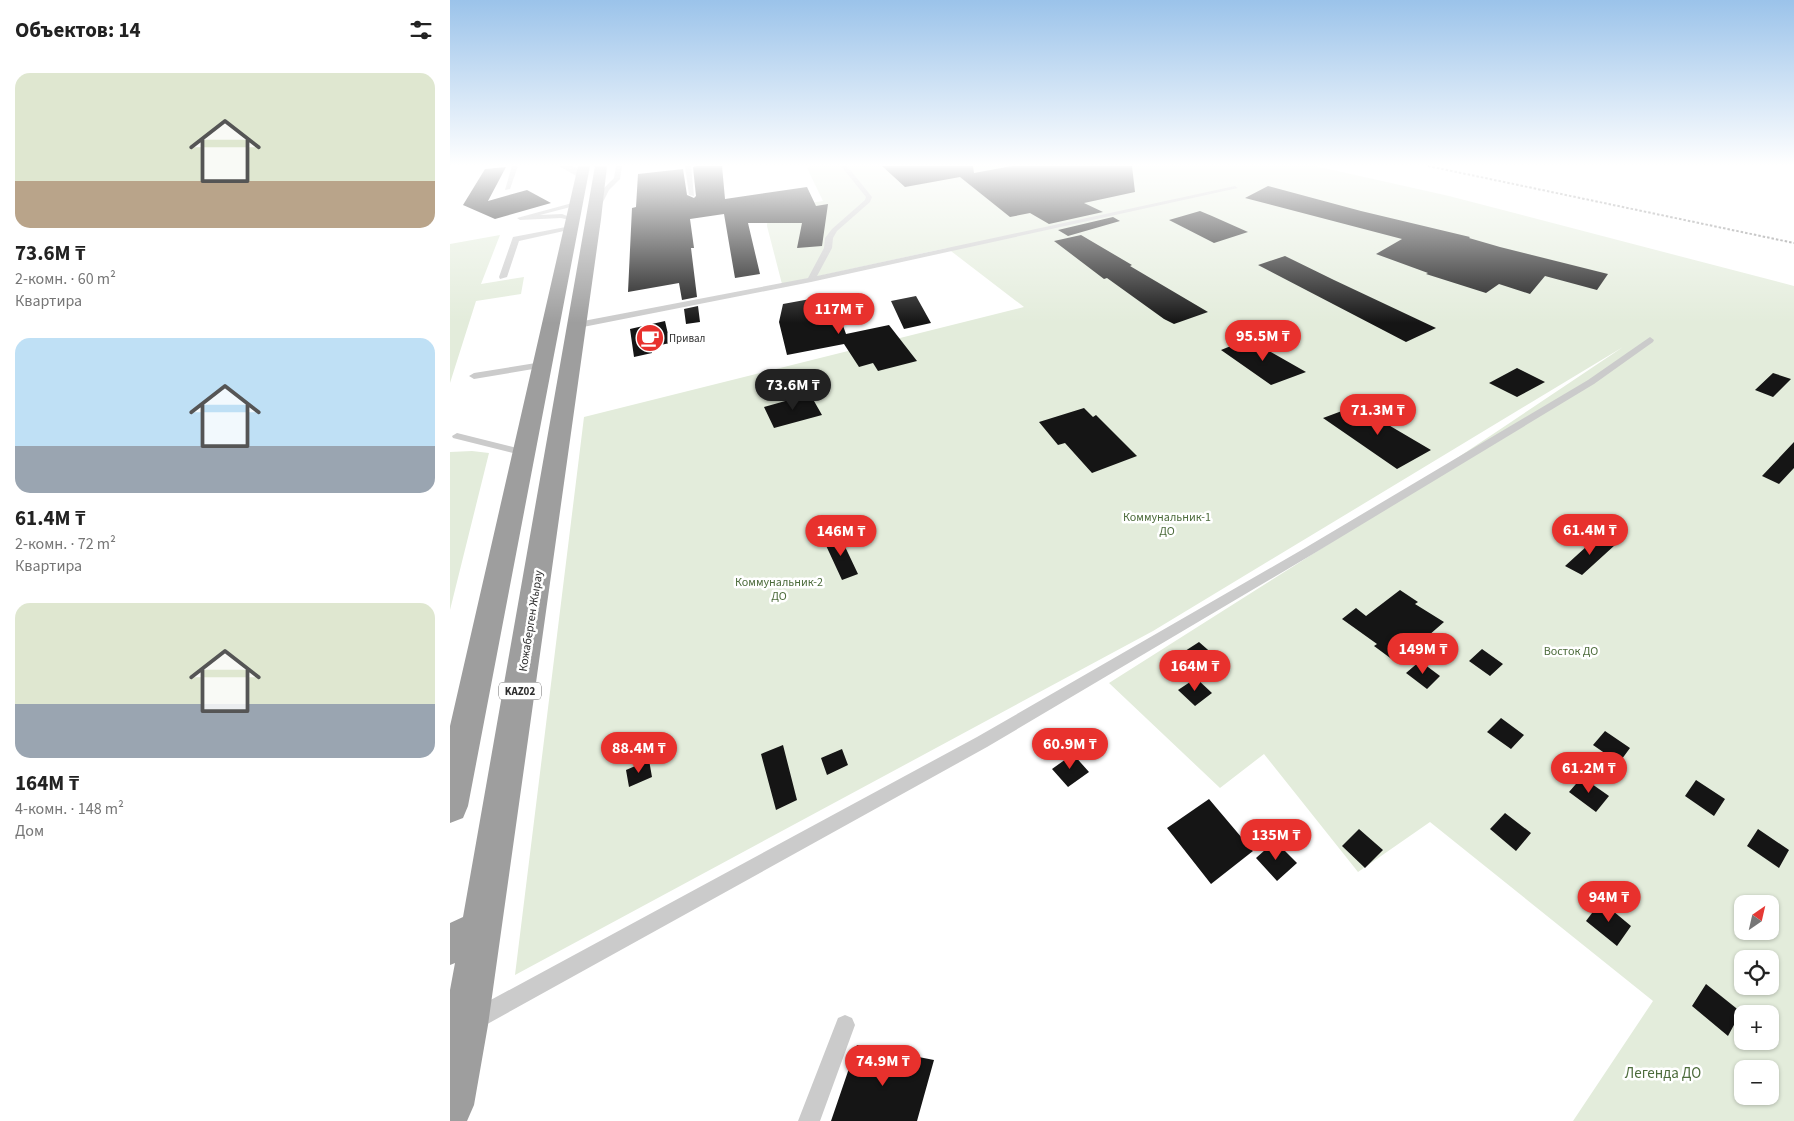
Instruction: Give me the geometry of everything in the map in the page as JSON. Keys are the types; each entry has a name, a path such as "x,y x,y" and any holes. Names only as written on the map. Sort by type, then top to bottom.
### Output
{"highway":[{"path":"450,806 574,218"},
{"name":"Кожаберген Жырау","path":"450,1105 466,937 578,326 594,218"}],"lane":[{"path":"503,277 516,239 571,218"},
{"path":"811,280 828,248 829,238 834,230 848,218"},
{"path":"578,326 811,280 1095,218"},
{"path":"458,1028 973,746 1074,688 1592,382 1650,340"},
{"path":"474,376 542,366"},
{"path":"457,436 525,453"},
{"path":"450,738 469,717"},
{"path":"808,1121 845,1025"}],"green space":[{"path":"767,218 1535,218 1794,286 1794,1121 1573,1121 1653,1001 1430,822 1358,872 1264,754 1220,788 1109,683 1327,545 1623,347 1153,631 515,975 584,417 1024,307 947,248 782,284 767,226"},
{"path":"500,235 481,284 524,277 521,294 476,301 450,383 450,244"},
{"path":"472,451 489,453 450,610 450,452"}],"building":[{"path":"632,218 695,218 690,219 694,248 691,248 697,297 682,300 679,283 628,292"},
{"path":"725,218 826,218 822,246 797,248 802,223 748,223 760,274 735,278"},
{"path":"1039,218 1075,218 1049,224"},
{"path":"1107,218 1115,218 1120,221 1068,236 1058,230"},
{"path":"1217,218 1248,232 1214,243 1169,220"},
{"path":"1323,218 1392,218 1608,274 1597,290 1545,276 1530,294 1499,284 1486,293 1426,274 1428,273 1376,254 1402,239"},
{"path":"1081,235 1208,312 1174,324 1164,319 1107,278 1104,279 1054,241"},
{"path":"1285,256 1436,328 1406,342 1258,265"},
{"path":"832,295 846,334 889,325 917,361 878,371 873,363 859,367 844,344 787,355 779,322 783,304"},
{"path":"916,296 931,323 904,329 891,301"},
{"path":"698,306 700,322 686,324 684,309"},
{"name":"Привал","path":"665,321 670,343 651,347 652,353 634,357 630,329"},
{"path":"1248,339 1306,372 1271,385 1221,350"},
{"path":"1517,368 1545,382 1517,397 1489,383"},
{"path":"1773,373 1791,379 1773,397 1755,390"},
{"path":"810,394 822,415 774,428 764,407"},
{"path":"1358,405 1431,450 1397,469 1323,418"},
{"path":"1084,408 1093,417 1096,415 1137,456 1092,473 1065,443 1058,445 1039,422"},
{"path":"1794,442 1794,468 1779,484 1762,476"},
{"path":"839,534 858,574 842,580 823,539"},
{"path":"1598,536 1615,545 1582,575 1565,566"},
{"path":"1400,590 1418,602 1415,604 1444,622 1397,663 1374,646 1377,644 1342,619 1356,608 1366,616"},
{"path":"1199,642 1215,656 1199,668 1182,653"},
{"path":"1482,649 1503,664 1490,676 1469,661"},
{"path":"1420,661 1440,676 1427,689 1406,673"},
{"path":"1196,678 1212,693 1195,706 1178,690"},
{"path":"1501,718 1524,735 1511,749 1487,732"},
{"path":"1605,731 1630,748 1619,763 1593,745"},
{"path":"783,745 797,800 776,810 761,754"},
{"path":"842,749 848,765 827,775 821,758"},
{"path":"1073,754 1089,772 1068,787 1052,769"},
{"path":"649,760 652,777 629,787 626,770"},
{"path":"1582,777 1609,796 1596,812 1569,792"},
{"path":"1696,780 1725,799 1714,816 1685,796"},
{"path":"1209,799 1253,851 1211,884 1167,828"},
{"path":"1505,813 1531,833 1516,851 1490,829"},
{"path":"1359,829 1383,850 1365,868 1342,846"},
{"path":"1758,829 1789,850 1779,868 1747,846"},
{"path":"1275,841 1297,863 1277,881 1256,858"},
{"path":"1601,901 1631,926 1617,946 1586,921"},
{"path":"1706,984 1734,1006 1734,1025 1728,1036 1692,1006"},
{"path":"857,1045 934,1060 917,1121 831,1121"}],"railway":[{"path":"1677,218 1794,243"}],"place":[{"name":"Привал","path":"650,338"}],"park label":[{"name":"Коммунальник-1 ДО","path":"1167,524"},
{"name":"Коммунальник-2 ДО","path":"779,589"},
{"name":"Восток ДО","path":"1571,651"},
{"name":"Легенда ДО","path":"1663,1073"}]}
